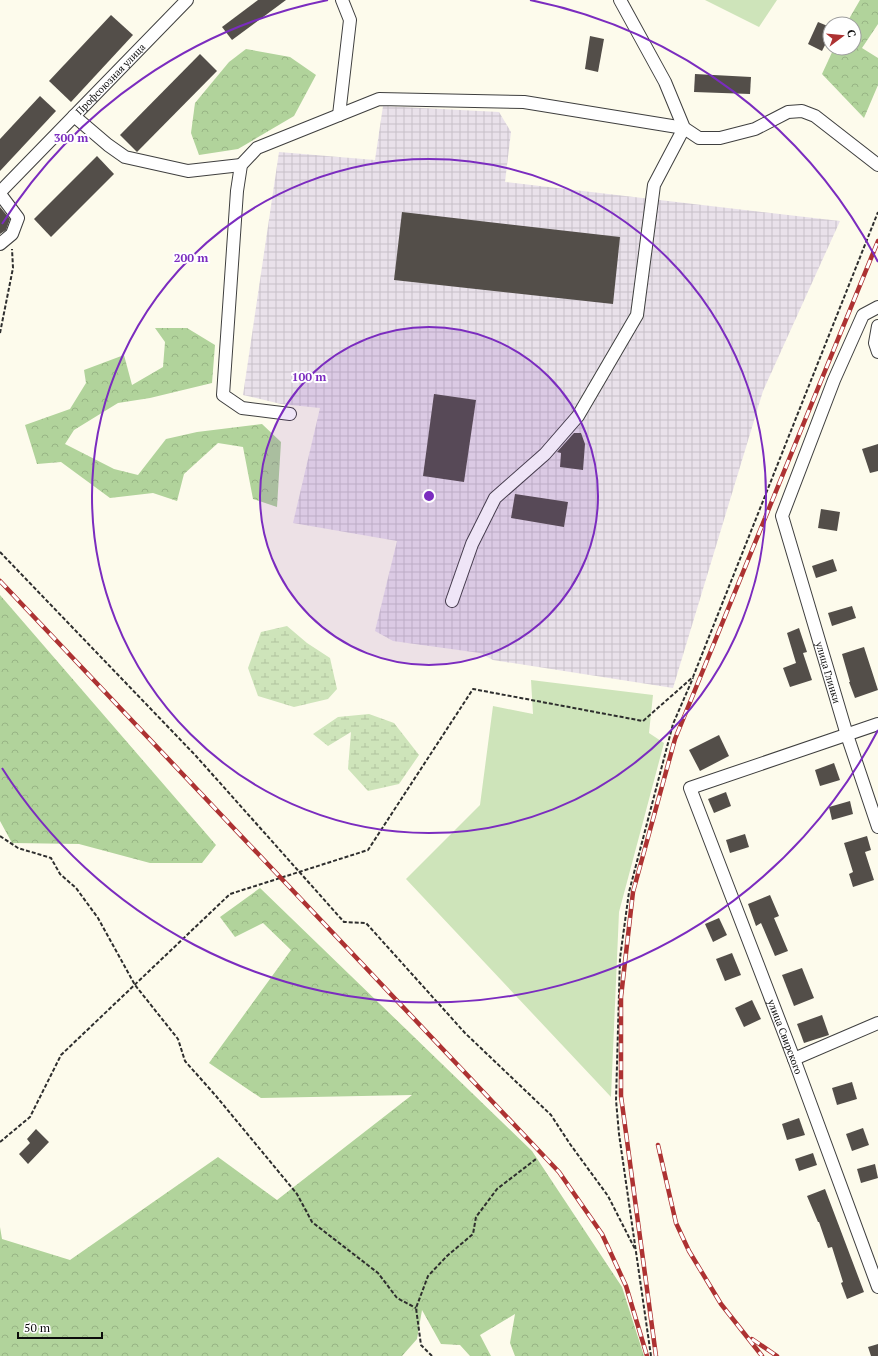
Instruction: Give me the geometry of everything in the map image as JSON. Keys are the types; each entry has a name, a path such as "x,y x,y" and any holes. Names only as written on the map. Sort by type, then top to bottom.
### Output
{"street":[{"name":"Профсоюзная улица","path":"12,234 18,218 0,193 187,0"},
{"path":"339,115 350,20 342,0"},
{"path":"620,0 665,82 684,128"},
{"path":"290,414 242,408 223,395 237,191 241,165 257,148 379,99 524,102 684,128 699,138 720,138 755,129 788,112 802,111 815,116 878,165"},
{"path":"74,116 108,145 125,157 188,171 241,165"},
{"path":"452,601 472,544 495,498 545,454 578,416 637,315 654,185 684,128"},
{"path":"0,244 12,234"},
{"name":"улица Глинки","path":"878,307 863,315 834,380 782,516 846,735 878,828"},
{"path":"878,326 875,343 878,352"},
{"path":"846,735 878,724"},
{"name":"улица Свирского","path":"846,735 690,788 794,1059 878,1287"},
{"path":"794,1059 878,1023"}],"path":[{"path":"651,1356 619,1134 616,1100 620,958 629,892 673,724 693,678 878,212"},
{"path":"0,333 13,268 12,234"},
{"path":"0,552 196,756 344,922 366,923 465,1033 551,1116 608,1196 635,1249"},
{"path":"0,1142 30,1117 61,1055 230,894 368,850 473,689 643,720 693,678"},
{"path":"0,836 18,848 51,858 60,874 76,888 98,918 135,985 178,1039 185,1061 297,1194 312,1222 378,1273 397,1298 416,1308"},
{"path":"432,1356 421,1345 416,1308 428,1276 447,1256 473,1234 476,1218 498,1189 536,1159"}],"shaded area":[{"path":"383,106 499,112 511,132 505,182 840,221 763,391 673,688 493,660 480,653 393,641 375,631 397,541 293,523 320,408 281,404 243,395 279,152 375,160"}],"green space":[{"path":"705,0 777,0 759,27"},
{"path":"860,0 878,0 878,24 862,48 862,16 851,16"},
{"path":"862,48 878,58 878,85 864,118 822,74 830,56 862,56"},
{"path":"246,49 290,57 316,75 294,116 238,149 199,155 191,133 195,103 229,62"},
{"path":"155,328 187,328 215,345 212,383 150,398 118,403 74,430 65,444 114,469 138,475 166,439 197,432 262,424 281,442 277,507 253,499 243,447 218,443 184,474 177,501 153,493 110,498 61,462 37,464 25,425 70,409 86,383 84,370 124,355 132,385 163,367 165,342"},
{"path":"0,595 216,845 202,863 150,863 79,844 12,843 0,821"},
{"path":"287,626 307,643 330,658 337,689 328,699 294,707 258,696 248,668 261,632"},
{"path":"531,680 653,695 649,733 664,743 619,912 611,1097 406,879 480,805 493,706 533,714"},
{"path":"369,714 394,723 419,755 399,784 368,791 348,769 351,732 328,746 313,734 338,717"},
{"path":"260,888 532,1151 622,1287 644,1356 515,1356 510,1343 515,1314 480,1335 491,1356 470,1356 460,1345 441,1344 422,1310 417,1339 402,1356 0,1356 0,1227 2,1239 70,1260 218,1157 277,1200 412,1095 261,1098 209,1063 291,950 263,923 235,937 220,917"}],"building":[{"path":"258,0 286,0 232,40 222,27"},
{"path":"111,15 133,35 71,102 49,81"},
{"path":"818,22 822,24 822,51 808,44"},
{"path":"590,36 604,39 598,72 585,69"},
{"path":"200,54 217,71 137,152 120,135"},
{"path":"695,74 751,77 750,94 694,92"},
{"path":"40,96 56,111 0,171 0,139"},
{"path":"97,156 114,174 51,237 34,219"},
{"path":"0,207 10,219 6,230 0,234"},
{"path":"402,212 620,237 613,304 394,280"},
{"path":"434,394 476,400 464,482 423,476"},
{"path":"574,433 581,433 585,444 583,470 560,467 561,453 557,452"},
{"path":"878,444 878,471 870,473 862,449"},
{"path":"515,494 568,502 564,527 511,518"},
{"path":"821,509 840,512 837,531 818,528"},
{"path":"833,559 837,571 816,578 812,566"},
{"path":"852,606 856,618 832,626 828,613"},
{"path":"799,628 807,652 803,653 812,680 790,687 783,668 796,663 787,633"},
{"path":"864,647 878,690 855,698 849,682 842,654"},
{"path":"719,735 729,756 700,771 689,750"},
{"path":"834,763 840,780 820,786 815,770"},
{"path":"726,792 731,806 714,813 708,799"},
{"path":"850,801 853,814 832,820 829,807"},
{"path":"745,834 749,847 730,853 726,840"},
{"path":"867,836 871,850 865,852 874,880 853,887 849,874 853,872 844,843"},
{"path":"770,895 779,916 774,918 788,951 775,956 761,923 756,926 748,904"},
{"path":"719,918 727,935 713,942 705,924"},
{"path":"732,953 741,975 725,981 716,959"},
{"path":"802,968 814,998 794,1006 782,975"},
{"path":"752,1000 761,1019 744,1027 735,1008"},
{"path":"822,1015 829,1035 804,1043 797,1024"},
{"path":"852,1082 857,1099 837,1105 832,1088"},
{"path":"799,1118 805,1135 787,1140 782,1124"},
{"path":"863,1128 869,1145 852,1151 846,1134"},
{"path":"36,1129 49,1142 28,1164 19,1154 30,1143 27,1139"},
{"path":"813,1153 817,1165 799,1171 795,1159"},
{"path":"875,1164 878,1178 861,1183 857,1169"},
{"path":"825,1189 864,1292 847,1299 841,1283 843,1282 832,1247 828,1248 819,1222 807,1196"},
{"path":"878,1344 878,1356 871,1356 868,1347"}],"railway":[{"path":"656,1356 621,1096 621,997 633,892 675,739 878,241"},
{"path":"0,581 559,1172 602,1234 626,1286 647,1356"},
{"path":"658,1145 676,1223 689,1251 721,1304 762,1356"},
{"path":"752,1339 777,1356"}]}
